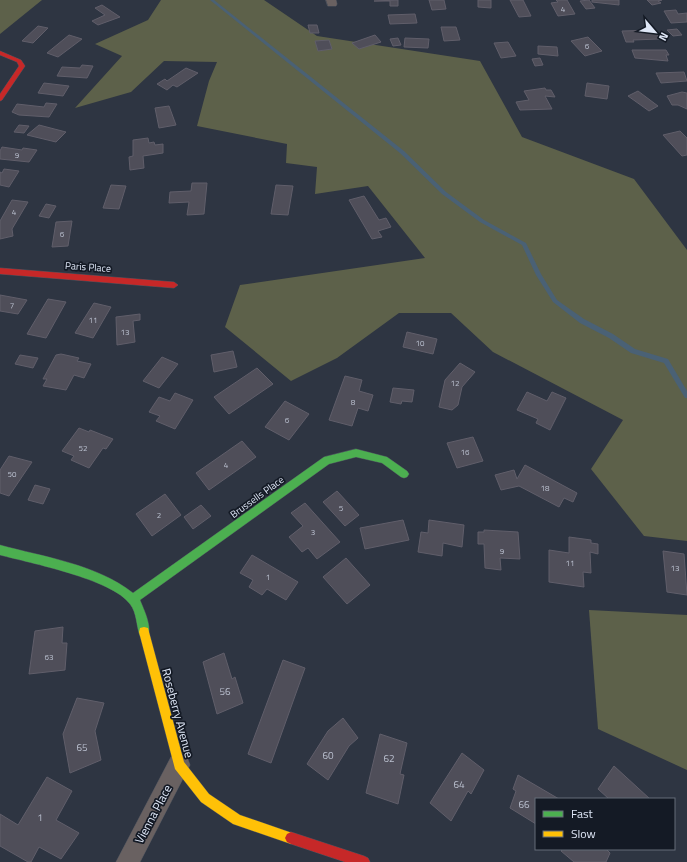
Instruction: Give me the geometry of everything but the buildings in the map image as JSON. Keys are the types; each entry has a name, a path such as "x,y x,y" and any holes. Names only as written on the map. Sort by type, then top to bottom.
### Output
{"street":[{"path":"0,53 19,61 22,66 19,73 0,99"},
{"name":"Paris Place","path":"0,272 174,285"},
{"name":"Brussells Place","path":"133,599 327,460 356,453 384,460 404,474"},
{"name":"Roseberry Avenue","path":"0,550 111,582 133,599 142,623 179,765 205,798 237,820 364,862"},
{"name":"Vienna Place","path":"128,862 179,765"}],"green space":[{"path":"0,0 42,0 0,34"},
{"path":"161,0 264,0 317,36 480,61 522,137 634,179 687,250 687,541 644,536 591,469 623,420 493,352 451,313 399,313 337,358 291,381 225,327 240,285 425,258 368,186 315,194 317,167 286,163 287,144 197,126 209,81 217,62 164,61 131,92 75,108 122,56 95,44 148,20"},
{"path":"589,610 687,615 687,770 598,729"}],"waterway":[{"path":"212,0 402,152 444,193 482,221 524,244 539,275 555,301 582,321 611,336 633,351 666,361 687,396"}],"traffic: fast":[{"path":"133,599 327,460 356,453 384,460 404,474"},
{"path":"0,550 70,568 106,581 121,589 132,598 137,605 144,632"}],"traffic: slow":[{"path":"144,632 179,765 205,798 237,820 291,838"}],"traffic: jam":[{"path":"0,53 19,61 22,66 0,99"},
{"path":"0,271 174,285"},
{"path":"291,838 364,862"}]}
